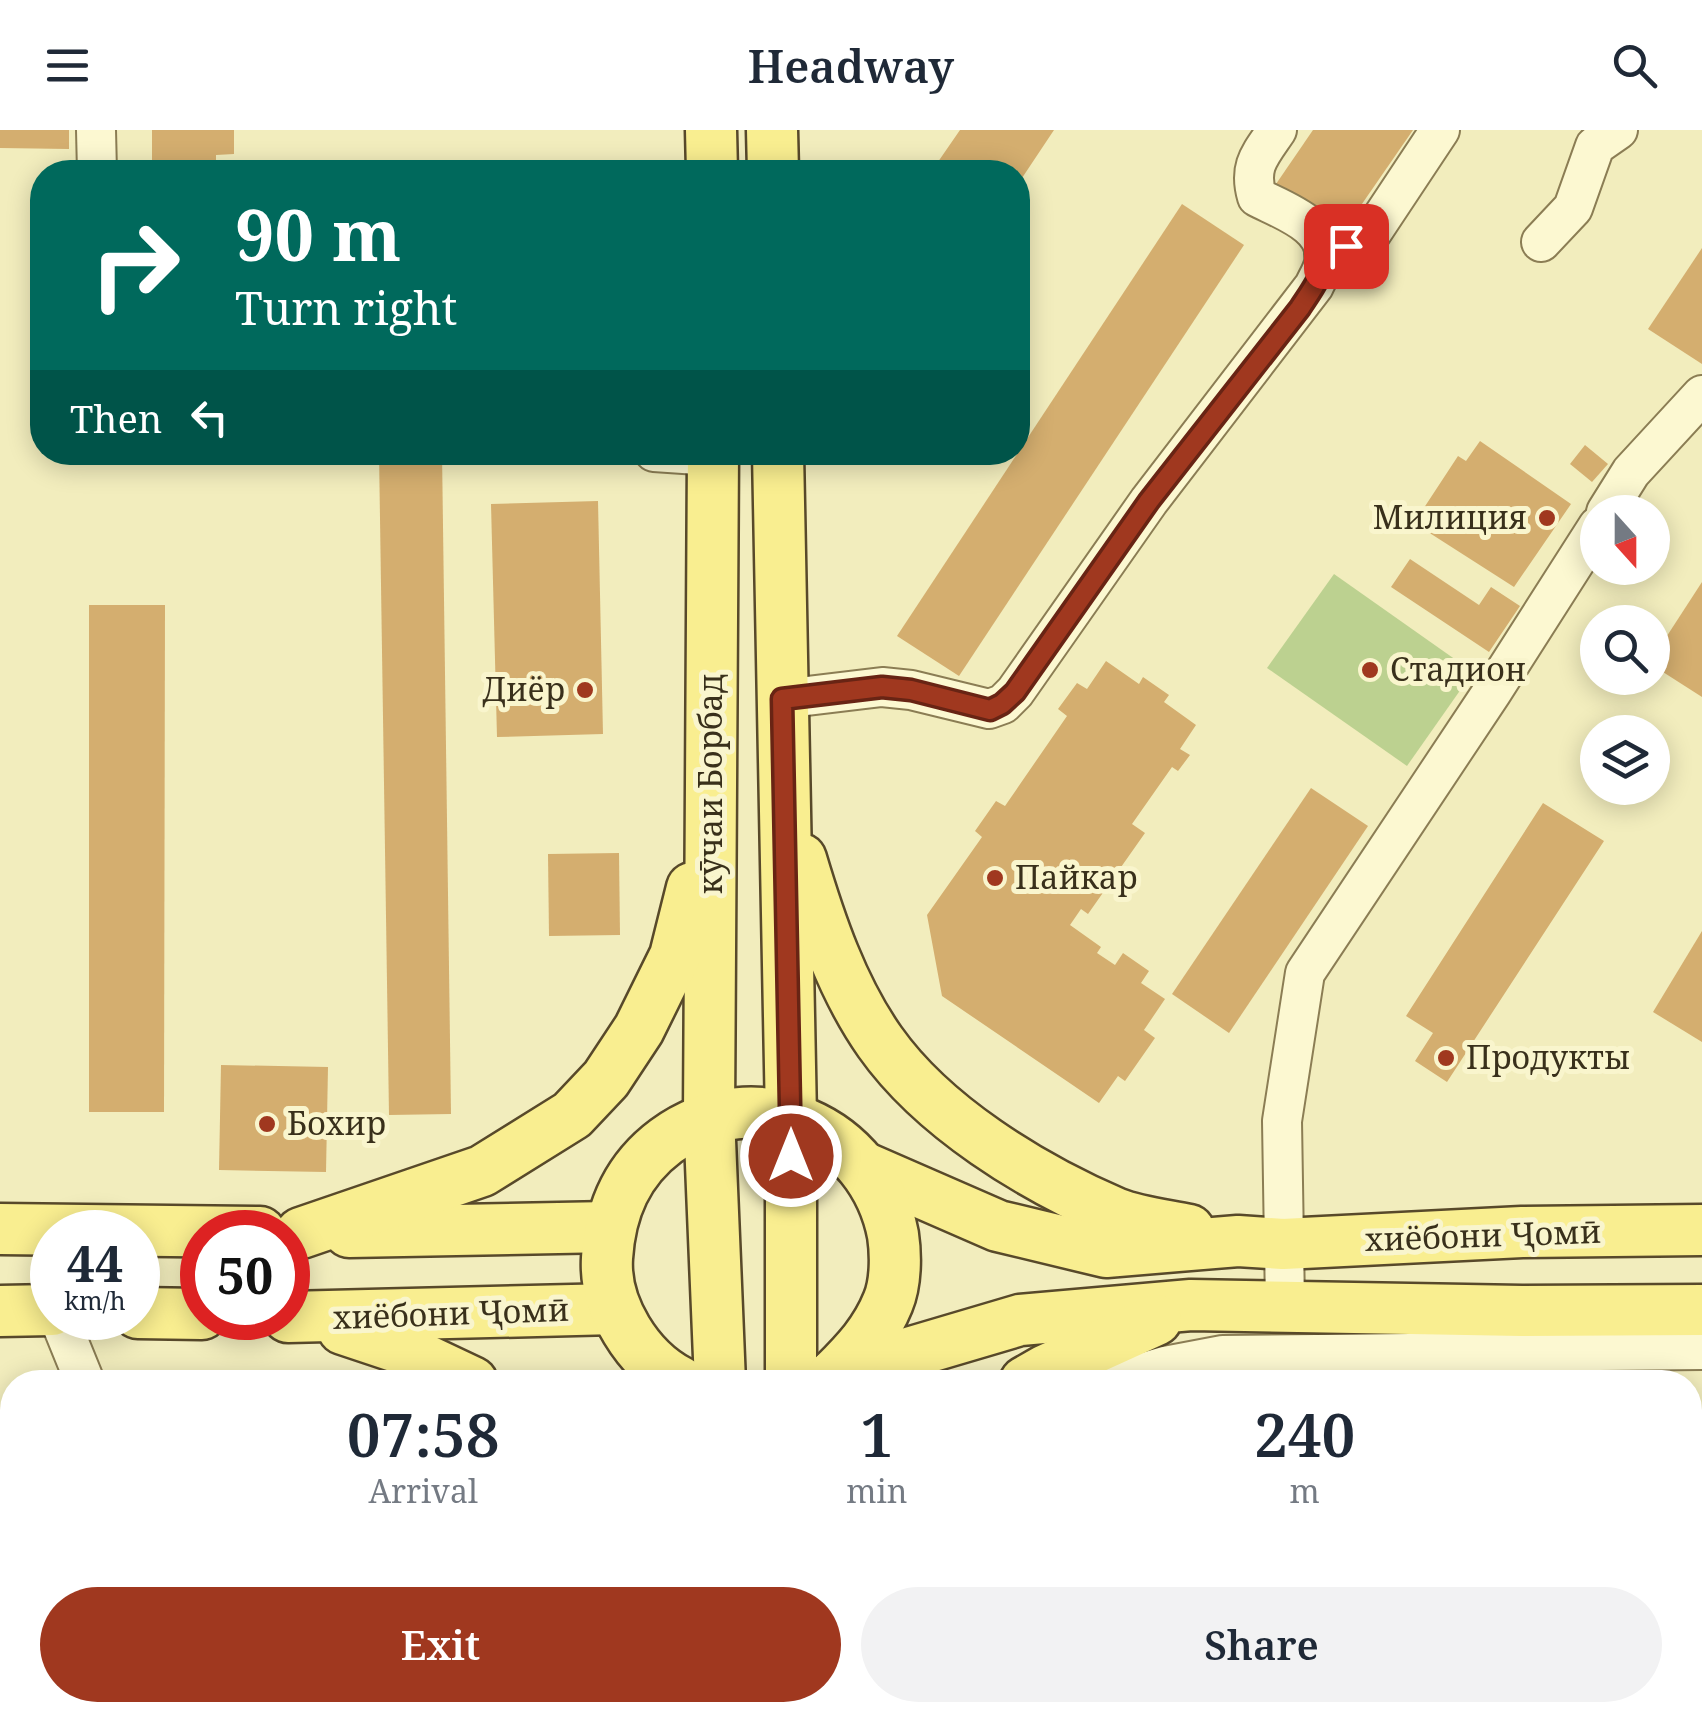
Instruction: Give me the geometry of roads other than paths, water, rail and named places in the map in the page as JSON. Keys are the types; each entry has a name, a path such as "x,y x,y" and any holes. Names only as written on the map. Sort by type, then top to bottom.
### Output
{"main road":[{"path":"712,130 712,160"},
{"path":"772,130 772,160"},
{"name":"кӯчаи Борбад","path":"713,465 709,1116 720,1370"},
{"path":"778,465 791,1118 814,1370"},
{"path":"782,796 817,912 850,993 881,1044 917,1086 994,1148 1118,1214 1262,1242"},
{"path":"310,1225 482,1171 572,1114 606,1078 638,1030 675,956 711,815"},
{"path":"665,1370 639,1350 615,1308 606,1268 609,1227 624,1188 648,1154 709,1116 757,1112 791,1118 832,1137 866,1168 998,1226 1106,1252 1262,1242"},
{"path":"829,1370 868,1342 889,1300 896,1252 888,1208 866,1168"},
{"path":"310,1233 609,1227"},
{"path":"0,1229 180,1232"},
{"name":"хиёбони Ҷомӣ","path":"1262,1242 1702,1230"},
{"path":"1046,1370 1191,1305"},
{"name":"хиёбони Ҷомӣ","path":"849,1370 1020,1320 1191,1305 1285,1305 1522,1332 1702,1310"},
{"name":"хиёбони Ҷомӣ","path":"310,1317 615,1308"},
{"path":"0,1311 30,1310"},
{"path":"310,1320 400,1348 447,1370"}],"street":[{"path":"96,130 97,160"},
{"path":"782,699 882,687 911,690 990,710 1015,692 1149,501 1314,286 1324,262 1317,234 1307,223 1257,197 1251,178 1258,158 1277,130"},
{"path":"1324,253 1367,240 1440,130"},
{"path":"1541,242 1573,208 1596,146 1618,130"},
{"path":"1617,495 1632,472 1702,395"},
{"path":"1285,1305 1262,1242 1305,973 1580,554"},
{"path":"1152,1370 1223,1355 1522,1332 1702,1350"},
{"path":"68,1340 80,1370"}],"place":[{"name":"Милиция","path":"1547,518"},
{"name":"Стадион","path":"1370,670"},
{"name":"Диëр","path":"585,690"},
{"name":"Пайкар","path":"995,878"},
{"name":"Продукты","path":"1446,1058"},
{"name":"Бохир","path":"267,1124"}]}
